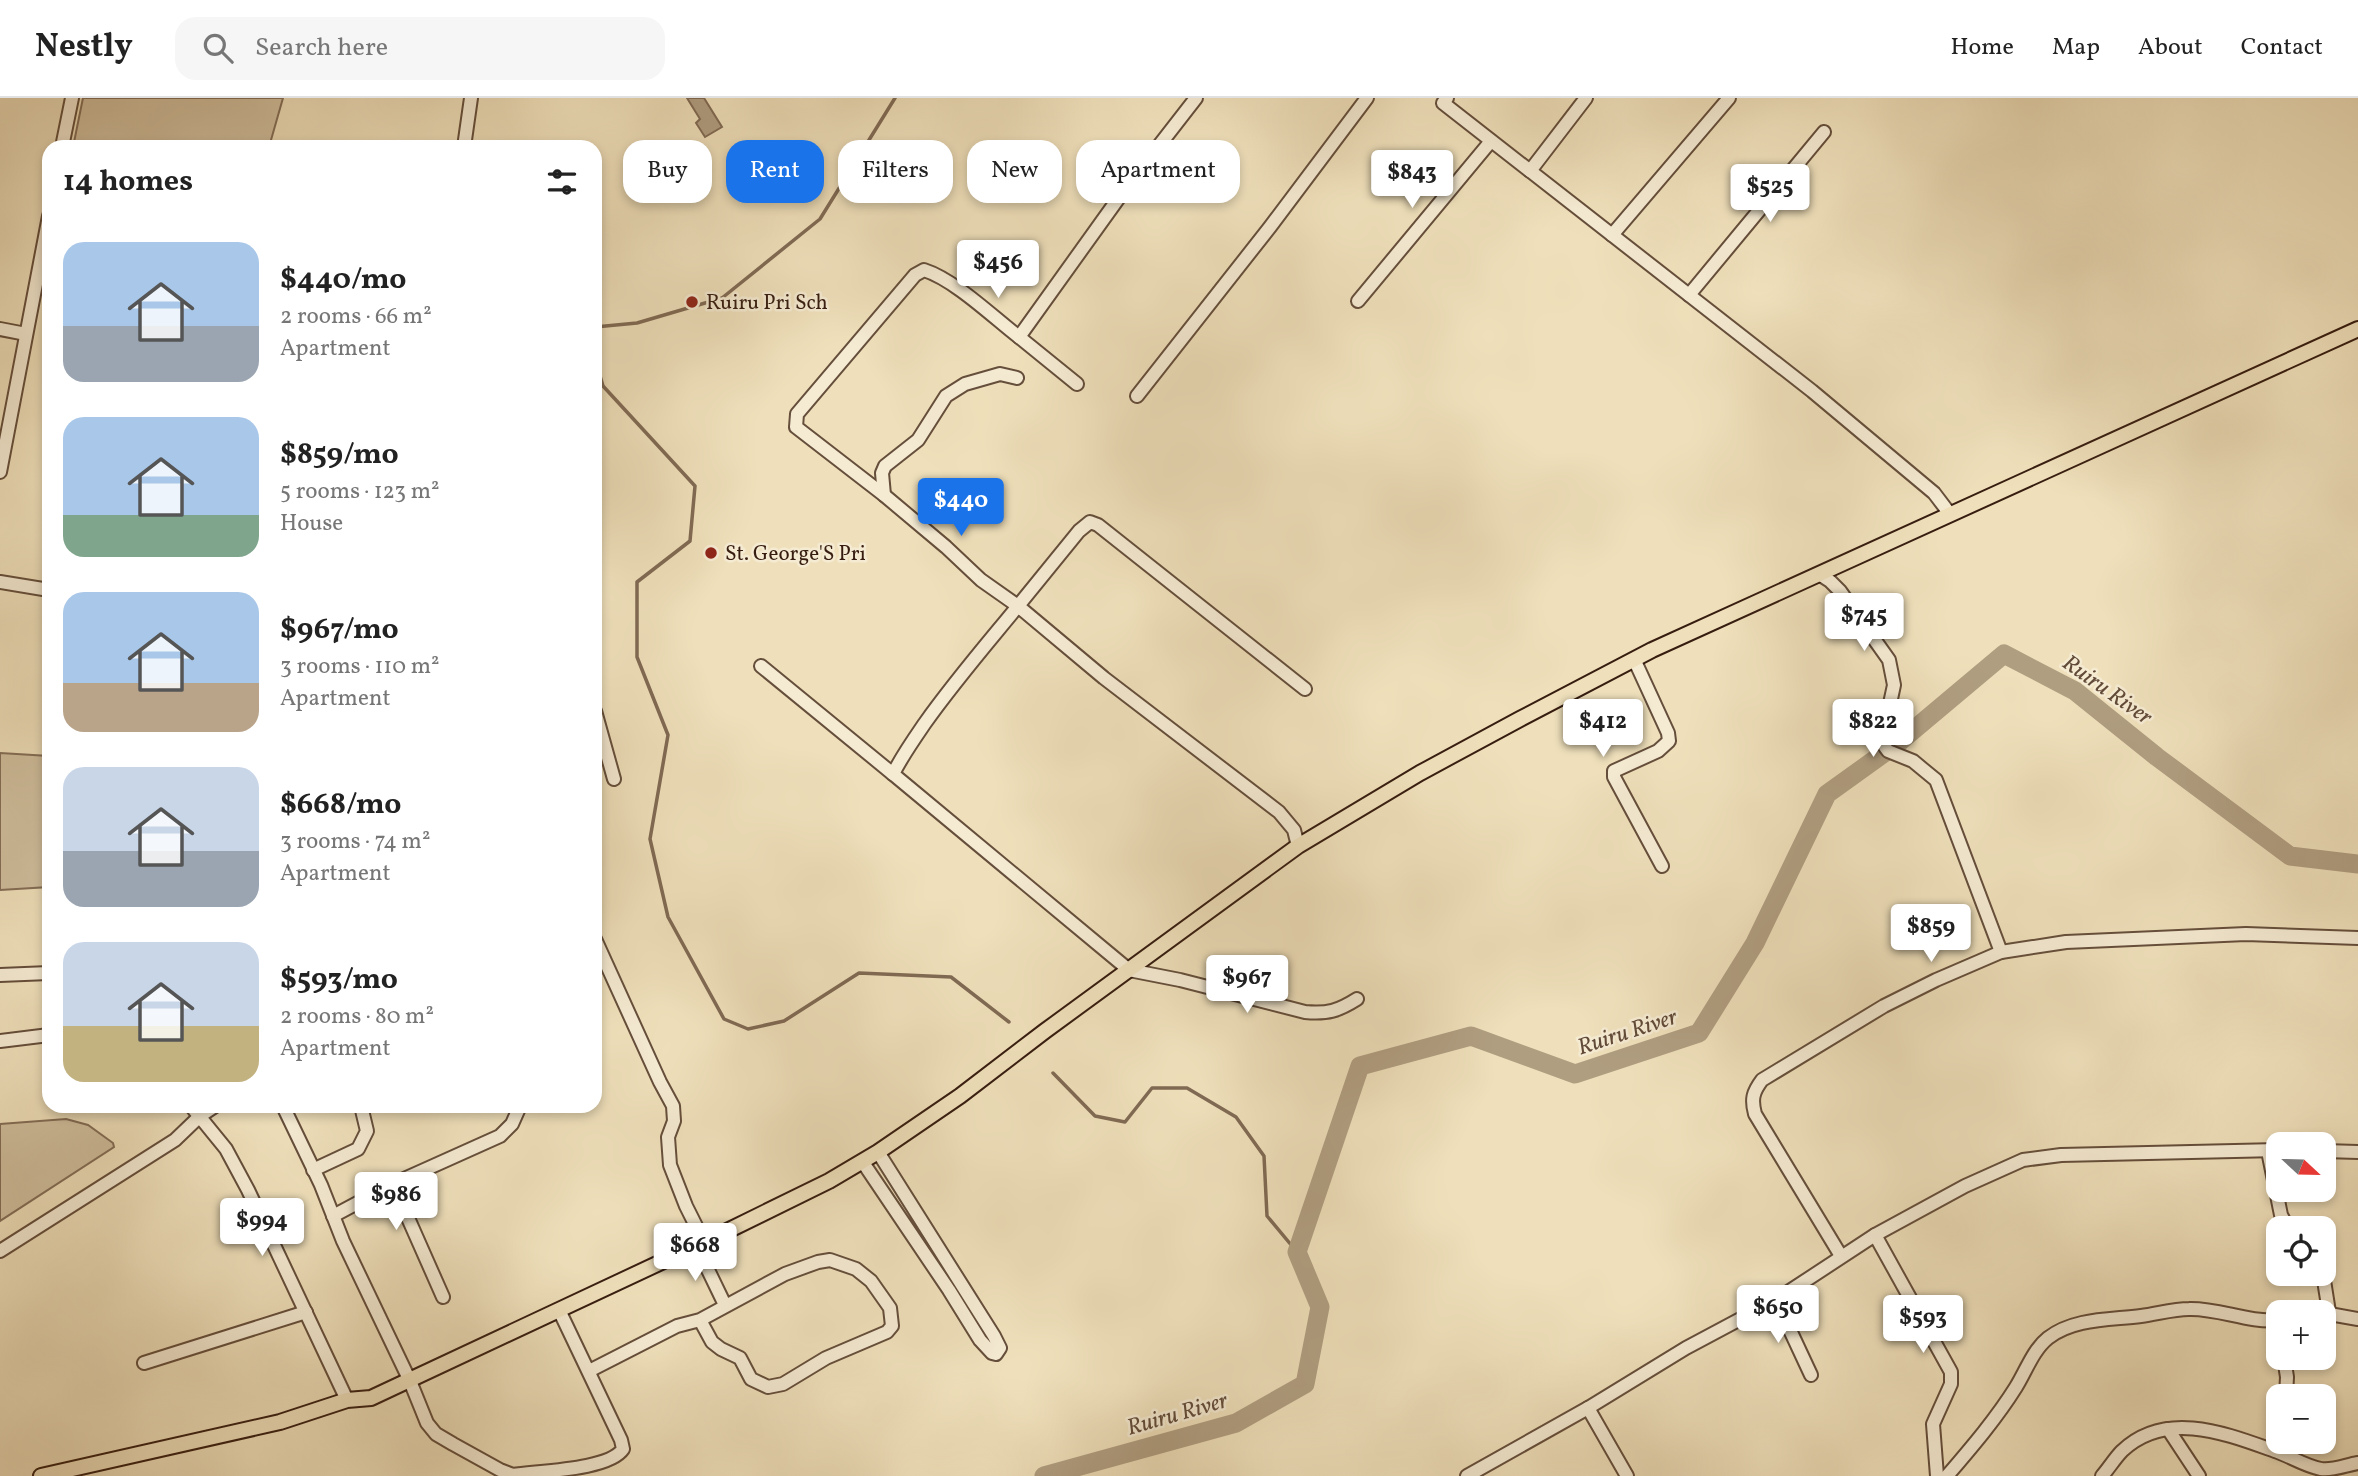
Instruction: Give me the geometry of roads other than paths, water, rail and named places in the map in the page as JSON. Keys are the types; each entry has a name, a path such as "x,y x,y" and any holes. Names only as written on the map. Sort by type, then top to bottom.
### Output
{"main road":[{"path":"41,1476 280,1422 347,1400 371,1398 830,1181 878,1153 960,1096 1298,846 1431,767 1634,659 2358,329"}],"street":[{"path":"63,140 72,98"},
{"path":"465,140 471,98"},
{"path":"1019,337 1123,192 1196,98"},
{"path":"1137,396 1367,98"},
{"path":"1530,171 1586,98"},
{"path":"1612,235 1729,98"},
{"path":"1442,100 1812,391 1934,493 1950,514"},
{"path":"1689,295 1824,132"},
{"path":"1358,301 1491,141"},
{"path":"0,472 42,252"},
{"path":"1077,384 956,288 933,273 924,271 915,275 906,285 797,414 796,427 884,495 981,580 1018,606 1104,678 1279,812 1294,830 1298,846"},
{"path":"0,329 26,334"},
{"path":"884,495 882,473 885,466 918,440 946,396 965,384 1000,374 1017,378"},
{"path":"893,774 906,750 970,662 1079,531 1090,522 1305,689"},
{"path":"1819,574 1835,585 1889,660 1894,685 1883,742 1888,751 1913,761 1936,779 2001,952"},
{"path":"0,582 42,589"},
{"path":"1634,659 1668,733 1669,741 1658,751 1614,771 1614,777 1662,866"},
{"path":"761,666 1129,970 1180,980 1305,1012 1324,1014 1357,999"},
{"path":"602,736 614,779"},
{"path":"1841,1256 1755,1114 1752,1101 1754,1091 1762,1080 1884,1006 2001,952 2066,942 2232,934 2358,938"},
{"path":"602,954 673,1106 674,1121 668,1137 670,1165 725,1305"},
{"path":"0,975 42,973"},
{"path":"0,1041 42,1036"},
{"path":"197,1113 226,1149 248,1190 347,1400"},
{"path":"0,1251 175,1140 204,1113"},
{"path":"287,1113 427,1423 436,1434 513,1475 597,1464 618,1456 623,1449 621,1440 559,1310"},
{"path":"313,1170 358,1149 366,1131 362,1113"},
{"path":"333,1216 393,1184 500,1136 512,1124 517,1113"},
{"path":"1467,1476 1588,1408 1686,1348 1776,1300 1875,1235 1965,1186 2023,1160 2060,1155 2266,1150"},
{"path":"2336,1151 2358,1152"},
{"path":"862,1161 980,1340 996,1354 1000,1348 999,1343 878,1153"},
{"path":"393,1184 443,1297"},
{"path":"895,1211 909,1202"},
{"path":"1875,1235 1951,1372 1951,1384 1933,1424 1937,1476"},
{"path":"589,1371 677,1326 701,1320 794,1270 818,1262 830,1261 856,1269 871,1281 890,1308 892,1326 887,1332 826,1358 783,1384 768,1387 751,1379 740,1358 712,1342 701,1320"},
{"path":"1776,1300 1811,1375"},
{"path":"1947,1476 1980,1437 2016,1387 2031,1359 2047,1339 2064,1329 2103,1320 2180,1309 2202,1309 2266,1322"},
{"path":"144,1363 306,1312"},
{"path":"2336,1314 2358,1320"},
{"path":"1588,1408 1627,1476"},
{"path":"2168,1429 2199,1476"},
{"path":"2102,1476 2123,1450 2144,1435 2168,1429 2207,1429 2266,1444"},
{"path":"2291,1454 2320,1469 2358,1463"}],"waterway":[{"path":"602,326 637,323 722,298 820,219 895,98"},
{"path":"602,383 695,486 690,541 637,582 637,657 668,735 650,839 668,917 724,1019 748,1029 784,1021 859,973 951,977 1009,1022"},
{"name":"Ruiru River","path":"1044,1476 1236,1423 1305,1384 1320,1307 1297,1252 1360,1066 1471,1036 1575,1074 1699,1033 1755,943 1827,794 1898,743 2004,654 2075,691 2157,757 2290,856 2358,864"},
{"path":"1053,1073 1095,1116 1125,1122 1152,1088 1187,1088 1236,1117 1264,1156 1267,1216 1297,1252"}],"place":[{"name":"Ruiru Pri Sch","path":"692,302"},
{"name":"St. George'S Pri","path":"711,553"}]}
